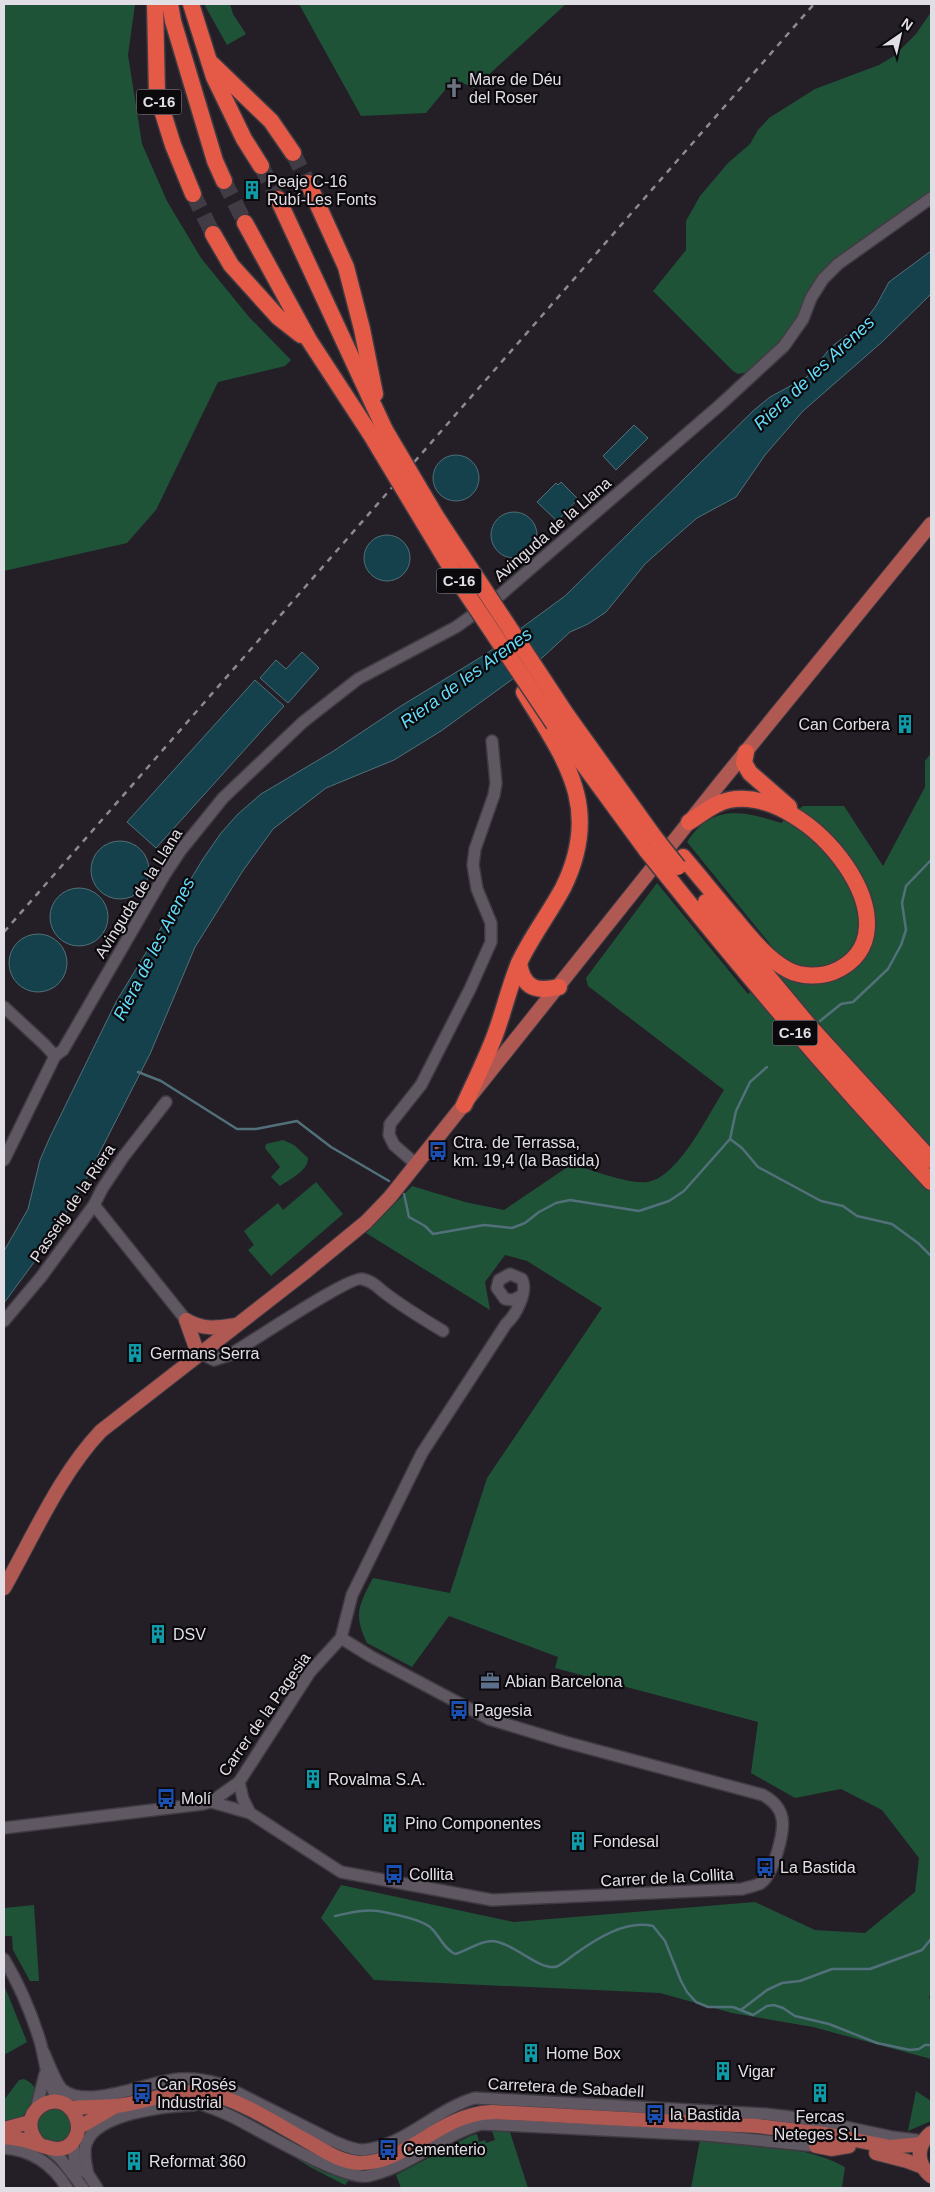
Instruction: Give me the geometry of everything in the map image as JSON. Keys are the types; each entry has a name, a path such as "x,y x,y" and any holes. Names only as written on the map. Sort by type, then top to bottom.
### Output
{"highway":[{"name":"C-16","path":"155,4 157,94 173,145 193,194"},
{"name":"C-16","path":"170,4 173,21 215,161 224,181"},
{"path":"192,4 214,77 244,139 261,166"},
{"path":"209,62 271,121 293,152"},
{"name":"C-16","path":"308,183 346,267 370,367 378,427"},
{"name":"C-16","path":"278,199 378,427 424,525 501,645 554,720 676,867 810,1027 931,1160"},
{"name":"C-16","path":"245,223 308,340 378,427 437,518 554,720 603,767 655,840"},
{"name":"C-16","path":"213,234 237,271 278,317 308,340"},
{"path":"464,1104 491,1045 519,963 565,882 576,856 580,838 580,814 573,780 554,720"},
{"path":"655,840 676,867 746,932 772,959 793,973 806,975 825,974 838,969 855,955 864,938 866,916 860,893 848,868 832,846 750,772 744,763 746,752"},
{"path":"689,822 723,802 744,799 778,808 812,827"},
{"name":"C-16","path":"676,867 796,1034 931,1182"},
{"path":"519,963 524,980 530,986 544,990 559,987"}],"main road":[{"path":"4,1588 60,1488 91,1442 110,1423 304,1273 366,1222 390,1197 689,822 931,524"},
{"path":"191,1323 211,1328 236,1325"},
{"path":"191,1323 201,1337 201,1352"},
{"path":"4,2137 44,2147 61,2149 76,2134 110,2110 168,2095 195,2092 217,2095 240,2104 334,2156 357,2163 370,2162 391,2156 452,2121 482,2112 750,2126 825,2134 890,2147 926,2138"},
{"path":"4,2129 33,2116 47,2102 110,2110"},
{"path":"65,2105 77,2119 76,2134"},
{"path":"33,2116 32,2135 44,2147"},
{"path":"808,2133 907,2161 927,2172"},
{"path":"926,2138 919,2156 927,2172"},
{"path":"816,2146 831,2149 849,2146"}],"street":[{"name":"Avinguda de la Llana","path":"51,1052 57,1042 67,1041 181,850 223,798 248,772 303,722 346,687 372,670 456,627 498,597 778,352 798,327 811,298 823,280 838,264 931,198"},
{"path":"416,1165 394,1146 389,1135 390,1124 421,1085 491,942 491,923 477,889 472,865 475,849 494,795 496,783 492,741"},
{"path":"4,1007 51,1052 4,1160"},
{"name":"Passeig de la Riera","path":"4,1321 41,1277 94,1206 102,1189 124,1156 166,1102"},
{"path":"94,1206 191,1323"},
{"path":"505,1299 514,1300 524,1292 524,1283 519,1276 510,1274 502,1277 498,1284 499,1292 505,1299 508,1311 506,1324"},
{"path":"201,1352 214,1360 230,1355 346,1283 360,1278 373,1282 384,1293 442,1331"},
{"name":"Carrer de la Pagesia","path":"4,1828 212,1802 239,1782 310,1672 341,1638 352,1595 422,1452 506,1324 517,1313 521,1296"},
{"name":"Carrer de la Collita","path":"212,1802 250,1813 341,1872 492,1900 742,1890 761,1882 772,1868 783,1827 782,1818 775,1803 763,1795 565,1742 489,1718 370,1656 341,1638"},
{"path":"239,1782 243,1799 250,1813"},
{"path":"4,1959 28,2008 44,2053 50,2088 65,2105"},
{"name":"Carretera de Sabadell","path":"44,2053 62,2090 74,2096 99,2096 177,2079 203,2080 220,2084 352,2149 364,2150 394,2140 461,2102 475,2098 765,2114 808,2119 912,2141 926,2138"},
{"path":"33,2116 46,2070"},
{"name":"Carretera de Sabadell","path":"88,2174 85,2159 86,2144 89,2138 103,2126 110,2110 140,2086"},
{"name":"Carretera de Sabadell","path":"168,2095 201,2104 231,2116 332,2168 365,2176 393,2168 464,2129 481,2124 705,2135 816,2146"},
{"name":"Carretera de Sabadell","path":"110,2110 201,2104"},
{"path":"76,2134 76,2178"},
{"path":"44,2147 76,2178"},
{"path":"4,2148 13,2149 44,2161 56,2172 67,2188"},
{"path":"76,2178 88,2174 97,2188"}],"green space":[{"path":"4,4 135,4 128,55 142,144 167,201 201,258 249,317 291,360 285,366 218,382 156,510 127,543 4,571"},
{"path":"204,4 230,4 233,14 246,34 227,45"},
{"path":"299,4 566,4 474,88 454,79 426,113 361,116"},
{"path":"931,12 931,191 847,251 797,319 788,335 749,372 738,374 653,291 686,250 686,221 700,196 728,163 750,144 758,130 769,118 815,89 879,65 894,56 916,34"},
{"path":"931,753 931,1993 929,1997 931,2001 931,2059 813,2027 732,2013 660,1993 374,1980 321,1918 341,1885 514,1922 755,1902 815,1930 865,1933 915,1892 919,1858 882,1810 841,1789 795,1798 751,1773 758,1722 555,1668 558,1657 449,1616 412,1667 367,1643 360,1624 359,1610 373,1578 450,1593 487,1478 602,1308 527,1261 505,1255 485,1282 490,1310 366,1233 412,1186 465,1202 504,1210 572,1164 610,1176 639,1182 647,1182 659,1178 670,1169 691,1144 724,1090 588,986 586,978 657,883 748,994 783,960 687,842 697,829 707,821 730,813 754,815 781,823 803,806 844,806 883,866 925,787 925,761"},
{"path":"283,1140 294,1145 308,1158 302,1171 280,1186 271,1177 280,1167 265,1148 266,1144"},
{"path":"316,1182 343,1214 271,1276 248,1250 254,1245 244,1231 278,1203 283,1210"},
{"path":"34,1905 39,1981 30,1981 13,1950 12,1936 5,1936 4,1934 4,1908"},
{"path":"4,1985 27,2042 4,2055"},
{"path":"24,2079 34,2087 36,2092 35,2099 28,2111 22,2116 10,2122 4,2121 4,2100 19,2080"},
{"path":"916,2091 931,2101 931,2121 908,2131"},
{"path":"54,2109 61,2110 66,2114 70,2119 70,2133 66,2138 61,2142 54,2143 47,2142 42,2138 38,2133 37,2126 38,2119 42,2114 47,2110"},
{"path":"492,2131 510,2132 528,2188 401,2188 396,2175 470,2136 477,2134 479,2142 485,2140 486,2143 495,2140"},
{"path":"700,2140 774,2147 829,2159 845,2167 842,2188 691,2188"},
{"path":"286,2152 324,2172 349,2180 345,2185"}],"water":[{"name":"Riera de les Arenes","path":"931,251 931,294 882,342 803,411 765,455 736,497 697,518 682,531 645,564 606,612 588,624 570,632 543,657 441,731 394,760 326,788 273,829 242,872 195,947 150,1054 81,1189 40,1254 4,1303 4,1251 28,1209 40,1160 50,1137 116,1002 203,859 221,833 238,814 261,794 332,752 401,706 486,654 565,596 753,411 770,397 807,377 831,347 863,323 876,306 889,282"},
{"path":"634,425 648,438 616,470 603,456"},
{"path":"451,455 461,455 475,465 479,478 475,491 469,497 461,501 451,501 437,491 433,483 433,473 443,459"},
{"path":"561,482 578,499 557,521 537,502 556,483 558,485"},
{"path":"509,512 519,512 533,522 537,535 533,548 527,554 519,558 509,558 495,548 491,540 491,530 501,516"},
{"path":"382,535 392,535 406,545 410,558 406,571 400,577 392,581 382,581 368,571 364,563 364,553 374,539"},
{"path":"302,652 319,668 288,703 260,678 276,660 286,669"},
{"path":"255,680 284,706 156,848 127,822"},
{"path":"120,841 131,843 144,854 149,870 147,881 136,894 120,899 109,897 96,886 91,870 93,859 104,846"},
{"path":"79,888 90,890 103,901 108,917 106,928 95,941 79,946 68,944 55,933 50,917 52,906 63,893"},
{"path":"38,934 49,936 62,947 67,963 65,974 54,987 38,992 27,990 14,979 9,963 11,952 22,939"}],"waterway":[{"path":"820,1021 841,1004 853,1002 888,969 901,945 906,930 902,903 906,886 931,860"},
{"path":"404,1194 409,1217 425,1226 433,1234 484,1225 512,1228 525,1223 539,1212 556,1203 570,1200 639,1211 669,1201 684,1191 730,1139 736,1111 750,1082 767,1067"},
{"path":"138,1072 161,1081 237,1129 256,1129 297,1121 331,1147 389,1181"},
{"path":"730,1139 742,1148 758,1167 821,1201 843,1206 857,1216 892,1224 918,1243 931,1256"},
{"path":"335,1916 367,1911 398,1915 428,1926 435,1932 442,1943 455,1954 492,1941 509,1946 548,1967 562,1964 592,1942 611,1932 632,1926 653,1926 665,1941 681,1981 687,1992 696,2002 708,2007 733,2007 753,2015 767,2006 774,2005 783,2008 795,2016 829,2024 877,2043 910,2050 931,2045"},
{"path":"741,2010 767,1990 782,1983 800,1981 832,1969 870,1969 922,1950 931,1939"}],"tunnel":[{"path":"293,153 308,183"},
{"path":"261,166 278,199"},
{"path":"224,181 245,223"},
{"path":"193,194 213,234"}],"railway":[{"path":"4,932 814,4"}],"place":[{"name":"Mare de Déu del Roser","path":"454,88"},
{"name":"Peaje C-16 Rubí-Les Fonts","path":"252,190"},
{"name":"Can Corbera","path":"905,724"},
{"name":"Ctra. de Terrassa, km. 19,4 (la Bastida)","path":"438,1151"},
{"name":"Germans Serra","path":"135,1353"},
{"name":"DSV","path":"158,1634"},
{"name":"Abian Barcelona","path":"490,1681"},
{"name":"Pagesia","path":"459,1710"},
{"name":"Rovalma S.A.","path":"313,1779"},
{"name":"Molí","path":"166,1798"},
{"name":"Pino Componentes","path":"390,1823"},
{"name":"Fondesal","path":"578,1841"},
{"name":"La Bastida","path":"765,1867"},
{"name":"Collita","path":"394,1874"},
{"name":"Home Box","path":"531,2053"},
{"name":"Vigar","path":"723,2071"},
{"name":"Can Rosés Industrial","path":"142,2093"},
{"name":"Fercas Neteges S.L.","path":"820,2093"},
{"name":"la Bastida","path":"655,2114"},
{"name":"Cementerio","path":"388,2149"},
{"name":"Reformat 360","path":"134,2161"}]}
